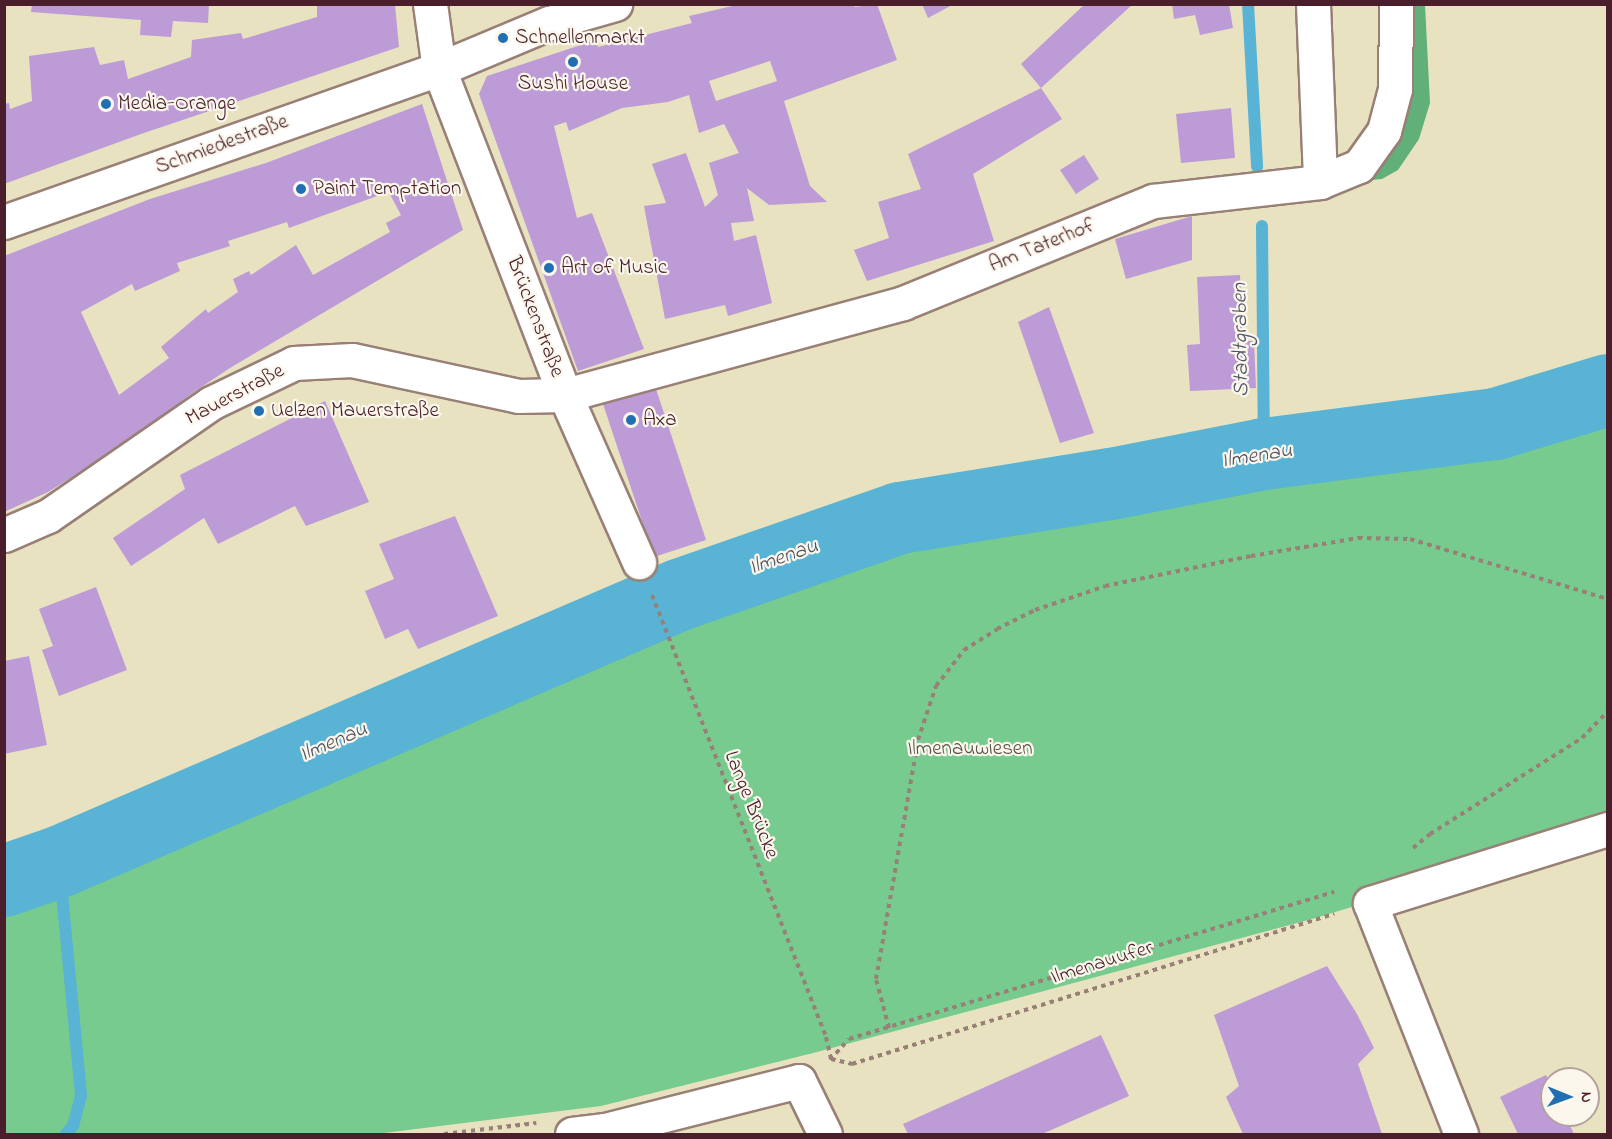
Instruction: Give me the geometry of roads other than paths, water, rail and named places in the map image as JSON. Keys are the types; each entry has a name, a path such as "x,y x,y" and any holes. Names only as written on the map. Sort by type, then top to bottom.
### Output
{"street":[{"path":"430,4 439,69 549,23 615,4"},
{"path":"1313,4 1320,182"},
{"name":"Am Taterhof","path":"565,395 903,303 1153,201 1320,182 1359,166 1384,131 1395,88 1396,4"},
{"name":"Schmiedestraße","path":"4,222 439,69"},
{"name":"Brückenstraße","path":"439,69 565,395 639,562"},
{"name":"Mauerstraße","path":"4,535 48,516 211,403 294,363 352,360 518,396 565,395"},
{"path":"1461,1134 1358,896 1608,829"},
{"path":"572,1134 605,1130 799,1081 825,1134"}],"waterway":[{"name":"Stadtgraben","path":"1248,4 1257,167"},
{"name":"Stadtgraben","path":"1262,226 1264,454"},
{"name":"Ilmenau","path":"4,881 59,862 679,595 900,518 1111,484 1264,454 1496,424 1608,390"},
{"path":"59,862 81,1096 73,1126 66,1134"}],"place":[{"name":"Schnellenmarkt","path":"503,38"},
{"name":"Sushi House","path":"573,62"},
{"name":"Media-Orange","path":"106,104"},
{"name":"Paint Temptation","path":"301,189"},
{"name":"Art of Music","path":"549,268"},
{"name":"Uelzen Mauerstraße","path":"259,411"},
{"name":"Axa","path":"631,420"}],"park label":[{"name":"Ilmenauwiesen","path":"970,749"}]}
